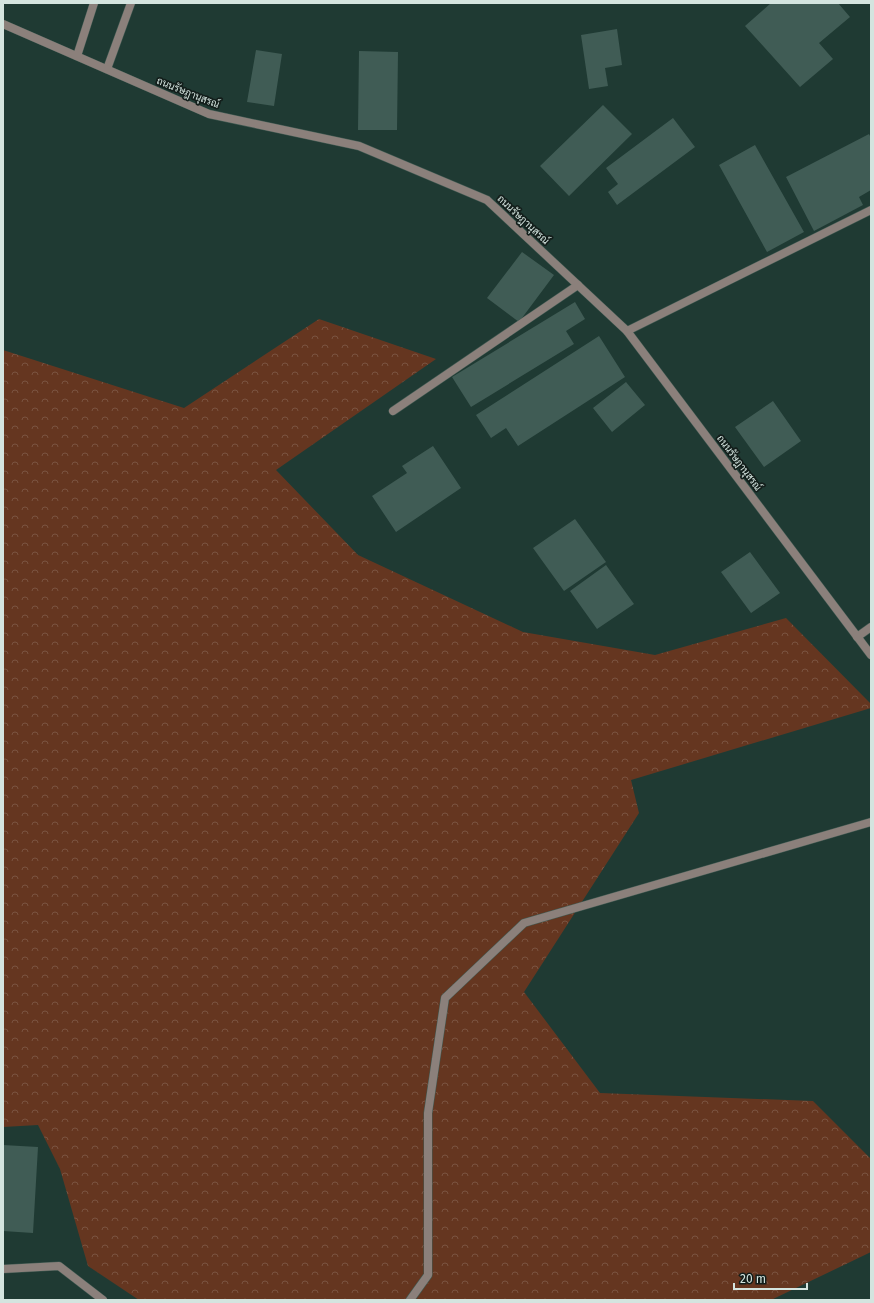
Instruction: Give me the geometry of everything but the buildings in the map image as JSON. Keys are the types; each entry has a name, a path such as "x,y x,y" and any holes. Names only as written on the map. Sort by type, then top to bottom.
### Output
{"street":[{"path":"77,56 94,3"},
{"path":"107,70 131,3"},
{"name":"ถนนรัษฎานุสรณ์","path":"3,24 209,114 359,146 487,200 627,331 871,656"},
{"path":"627,331 871,210"},
{"path":"393,411 578,285"},
{"path":"857,637 871,627"},
{"path":"410,1300 428,1275 428,1113 445,998 524,923 871,822"},
{"path":"3,1269 59,1266 103,1300"}],"green space":[{"path":"319,319 436,359 276,470 358,555 523,632 655,655 786,618 871,704 871,708 631,780 639,813 524,992 600,1093 813,1101 871,1159 871,1252 771,1300 139,1300 88,1266 60,1169 38,1125 3,1127 3,350 184,408"}]}
